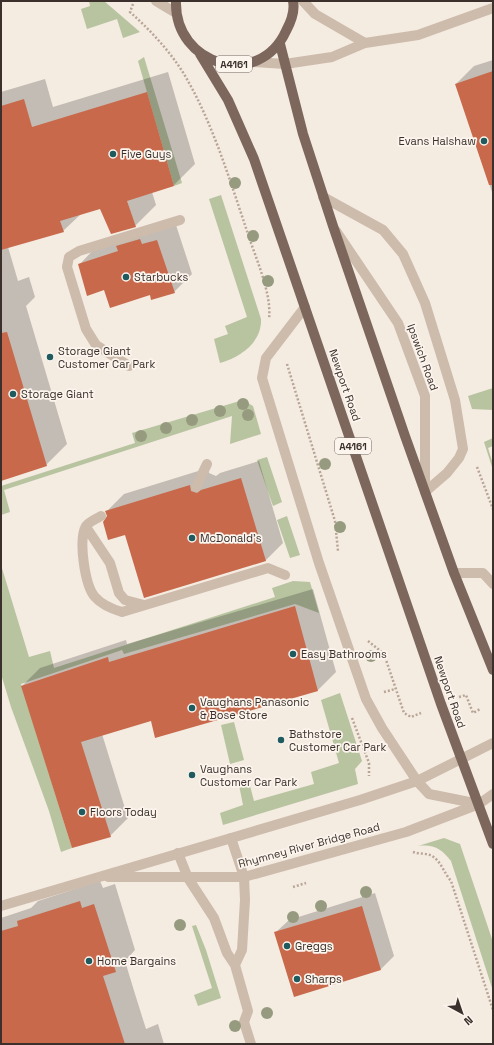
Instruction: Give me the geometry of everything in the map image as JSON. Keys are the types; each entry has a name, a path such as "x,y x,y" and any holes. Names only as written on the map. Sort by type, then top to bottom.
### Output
{"main road":[{"name":"A4161","path":"176,1 178,24 186,40 200,54 225,64 253,62 266,56 280,44 291,20 293,1"},
{"path":"280,44 303,134 323,197 454,573 493,670"},
{"name":"Newport Road","path":"200,54 228,100 254,159 306,307 438,697 493,844"}],"street":[{"path":"156,1 176,13"},
{"path":"303,1 315,14 365,43"},
{"path":"253,62 286,64 332,57 365,43 418,35 493,8"},
{"path":"323,197 383,230 402,254 425,303 455,400 463,449 459,458 447,473 425,492"},
{"path":"129,366 96,345 86,329 67,267 69,257 79,251 180,220"},
{"name":"Ipswich Road","path":"333,226 398,323 425,396 425,492"},
{"path":"306,307 266,358 262,378 319,563 366,699 382,728 417,781 429,794 479,804"},
{"path":"196,487 207,464"},
{"path":"101,516 93,520 86,527 82,563 94,597 110,608 122,612 268,568 286,575"},
{"path":"86,527 110,563 119,593 125,600 146,606"},
{"path":"454,573 484,573 493,584"},
{"name":"Rhymney River Bridge Road","path":"1,906 417,781 493,743"},
{"name":"Rhymney River Bridge Road","path":"92,878 244,877 406,832 479,804 493,794"},
{"path":"231,838 244,877 245,900 242,950 234,965"},
{"path":"178,853 188,878 214,918 226,953 234,965 248,1011 244,1022 251,1044"}],"path":[{"path":"133,4 130,12 162,44 179,67 197,98 207,121 234,192 268,296 270,312 268,326"},
{"path":"287,361 336,521 338,558"},
{"path":"476,464 493,509"},
{"path":"362,636 384,654 404,713 411,717 421,713"},
{"path":"379,693 395,689"},
{"path":"458,698 466,695 472,713 480,709"},
{"path":"350,712 369,763 370,778"},
{"path":"409,850 419,854 431,855 439,863 444,873 451,881 493,1010"}],"green space":[{"path":"89,1 104,1 140,32 123,38 117,19 87,29 81,9 90,6"},
{"path":"144,57 182,183 174,186 138,61"},
{"path":"221,195 261,319 258,335 249,347 235,357 220,363 214,339 228,334 225,326 247,317 209,199"},
{"path":"493,388 493,410 472,409 468,396"},
{"path":"243,400 253,406 261,434 230,444 232,416 4,490 10,512 1,515 1,486 135,443 132,433"},
{"path":"493,438 493,446 488,448 493,464 493,470 484,442"},
{"path":"267,457 282,502 273,506 257,460"},
{"path":"287,516 300,555 290,558 277,520"},
{"path":"1,565 29,657 50,651 54,668 275,597 272,588 293,581 310,582 319,613 295,604 124,654 122,650 21,684 72,848 61,852 49,811 11,707 1,674"},
{"path":"340,693 362,761 355,769 358,784 223,825 220,813 243,805 239,785 249,782 254,801 314,784 311,772 339,763 321,700"},
{"path":"234,722 244,760 230,764 221,725"},
{"path":"444,838 460,844 493,942 493,991 451,861 444,853 432,846 418,846"},
{"path":"196,925 206,950 221,998 198,1006 194,995 212,988 192,926"}],"building":[{"name":"Evans Halshaw","path":"493,71 493,185 489,185 455,84"},
{"path":"147,92 174,186 127,201 136,227 111,234 100,209 60,221 64,232 1,250 1,106 24,99 32,127"},
{"name":"Starbucks","path":"140,239 142,244 157,240 175,293 151,300 150,295 110,308 104,290 87,296 78,264 118,251 116,246"},
{"name":"Storage Giant","path":"7,332 47,466 1,481 1,333"},
{"name":"McDonald's","path":"241,478 266,561 144,598 125,535 108,540 103,522 107,516 105,511 190,485 191,491 197,493 201,490"},
{"path":"295,606 318,691 155,738 151,721 81,742 111,837 72,848 21,686 108,657 109,662"},
{"path":"80,901 82,908 94,904 116,972 103,976 125,1044 1,1044 1,931 18,926 17,921"},
{"path":"362,906 381,970 294,997 274,932"}],"place":[{"name":"Evans Halshaw","path":"484,141"},
{"name":"Five Guys","path":"113,154"},
{"name":"Starbucks","path":"126,277"},
{"name":"Storage Giant Customer Car Park","path":"50,357"},
{"name":"Storage Giant","path":"13,394"},
{"name":"McDonald's","path":"192,538"},
{"name":"Easy Bathrooms","path":"293,654"},
{"name":"Vaughans Panasonic & Bose Store","path":"192,708"},
{"name":"Bathstore Customer Car Park","path":"281,740"},
{"name":"Vaughans Customer Car Park","path":"192,775"},
{"name":"Floors Today","path":"82,812"},
{"name":"Greggs","path":"287,946"},
{"name":"Home Bargains","path":"89,961"},
{"name":"Sharps","path":"297,979"}]}
